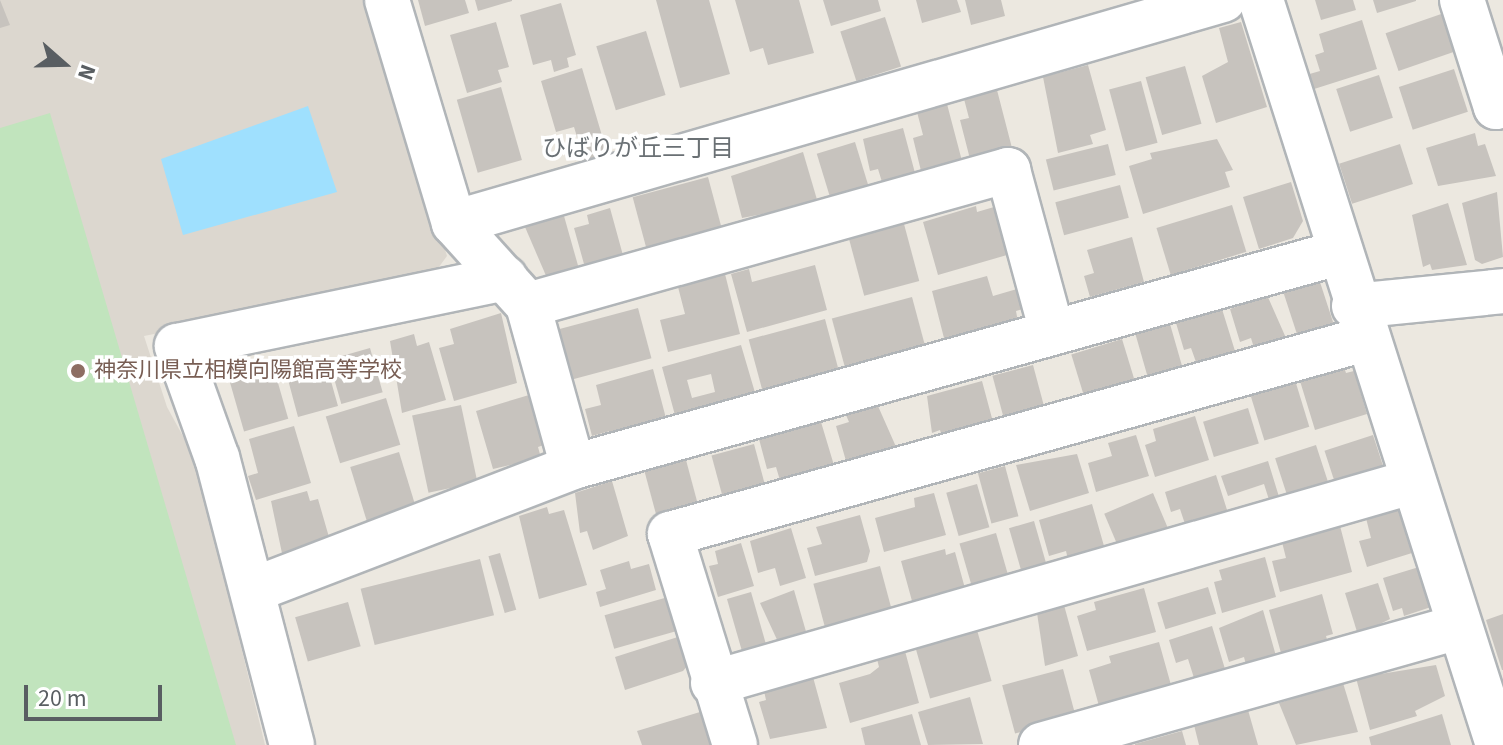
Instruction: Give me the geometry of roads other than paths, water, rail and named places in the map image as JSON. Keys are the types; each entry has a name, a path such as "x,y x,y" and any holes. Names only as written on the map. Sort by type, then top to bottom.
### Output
{"street":[{"path":"387,0 454,223 516,292 573,467"},
{"path":"454,223 1223,0"},
{"path":"1261,0 1338,253 1498,745"},
{"path":"1462,0 1496,107 1503,105"},
{"path":"292,745 253,590 177,346 516,292 1008,170 1052,332"},
{"path":"253,590 573,467 1338,253"},
{"path":"735,745 713,683 670,534 1360,322 1503,291"},
{"path":"713,683 1411,482"},
{"path":"1064,742 1458,627"}],"water":[{"path":"308,106 337,192 183,235 161,159"}],"place":[{"name":"神奈川県立相模向陽館高等学校","path":"78,371"}],"district":[{"name":"ひばりが丘三丁目","path":"638,149"}]}
